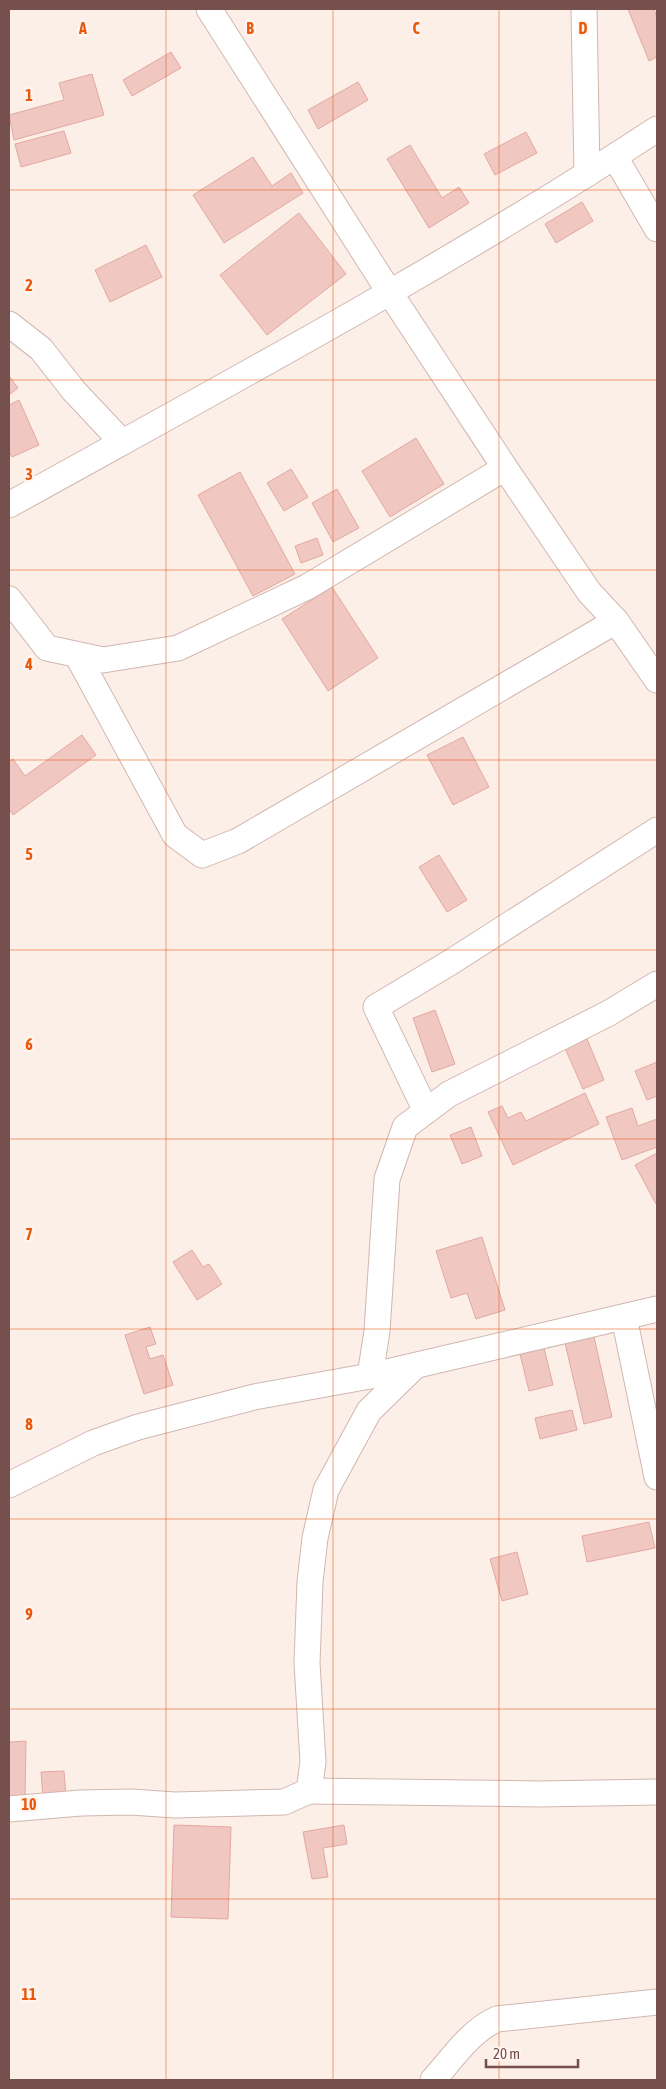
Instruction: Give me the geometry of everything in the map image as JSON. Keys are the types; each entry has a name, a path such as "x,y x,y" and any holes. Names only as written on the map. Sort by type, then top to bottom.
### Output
{"street":[{"path":"208,9 505,468 589,592 616,621 657,680"},
{"path":"584,9 587,174"},
{"path":"9,505 390,293 587,174 657,129"},
{"path":"615,156 657,229"},
{"path":"9,324 41,349 74,391 122,442"},
{"path":"9,599 47,648 103,660 178,648 307,587 505,468"},
{"path":"77,655 176,835 202,855 238,841 616,621"},
{"path":"426,1112 376,1008 657,830"},
{"path":"370,1376 377,1331 387,1179 405,1128 449,1094 609,1013 657,984"},
{"path":"9,1486 93,1443 138,1427 254,1397 370,1376 657,1309"},
{"path":"624,1317 657,1477"},
{"path":"309,1791 313,1762 307,1663 310,1582 315,1538 326,1490 368,1411 415,1366"},
{"path":"9,1809 111,1802 175,1805 284,1802 309,1791 540,1794 657,1792"},
{"path":"433,2080 474,2034 486,2024 497,2019 657,2002"}],"building":[{"path":"628,9 654,9 657,18 657,57 649,61"},
{"path":"171,52 181,68 132,96 123,80"},
{"path":"92,74 104,115 14,140 9,115 64,100 59,83"},
{"path":"358,82 368,100 318,129 308,110"},
{"path":"64,131 71,153 21,167 15,144"},
{"path":"526,132 537,153 495,175 484,154"},
{"path":"410,145 442,198 459,187 469,203 429,228 387,159"},
{"path":"253,157 272,186 291,173 303,193 224,243 193,195"},
{"path":"582,202 593,221 556,243 545,224"},
{"path":"299,213 346,274 267,335 220,275"},
{"path":"146,245 162,277 110,302 95,270"},
{"path":"9,376 18,388 9,395"},
{"path":"19,400 39,445 12,457 9,451 9,405"},
{"path":"416,438 444,484 390,517 362,471"},
{"path":"291,469 308,497 284,511 267,483"},
{"path":"240,472 295,574 253,596 198,495"},
{"path":"337,489 359,528 333,542 312,503"},
{"path":"317,538 323,555 301,563 295,546"},
{"path":"332,587 378,658 328,691 282,619"},
{"path":"82,735 96,755 13,815 9,809 9,762 13,759 25,776"},
{"path":"463,737 489,787 453,805 427,755"},
{"path":"439,855 467,900 447,912 419,867"},
{"path":"435,1010 455,1064 432,1072 413,1018"},
{"path":"587,1039 604,1080 583,1089 565,1048"},
{"path":"657,1062 657,1096 647,1100 635,1071"},
{"path":"585,1093 599,1124 513,1165 488,1112 502,1106 508,1118 521,1112 526,1121"},
{"path":"632,1108 638,1126 657,1119 657,1147 622,1160 606,1117"},
{"path":"471,1127 482,1156 462,1164 450,1135"},
{"path":"657,1153 657,1203 656,1204 635,1165"},
{"path":"482,1237 505,1310 476,1319 467,1293 451,1298 436,1251"},
{"path":"192,1250 203,1267 209,1264 222,1284 197,1300 173,1262"},
{"path":"150,1327 156,1344 146,1347 150,1359 163,1355 173,1385 144,1394 125,1335"},
{"path":"594,1337 612,1417 584,1424 565,1343"},
{"path":"544,1348 553,1385 529,1391 520,1354"},
{"path":"572,1410 577,1430 540,1439 535,1418"},
{"path":"649,1522 655,1548 587,1562 582,1536"},
{"path":"517,1552 528,1594 502,1601 490,1559"},
{"path":"26,1741 25,1796 9,1796 9,1742"},
{"path":"64,1771 66,1796 43,1798 41,1772"},
{"path":"174,1825 231,1827 228,1919 171,1917"},
{"path":"344,1825 347,1844 323,1848 328,1877 312,1879 303,1832"}]}
